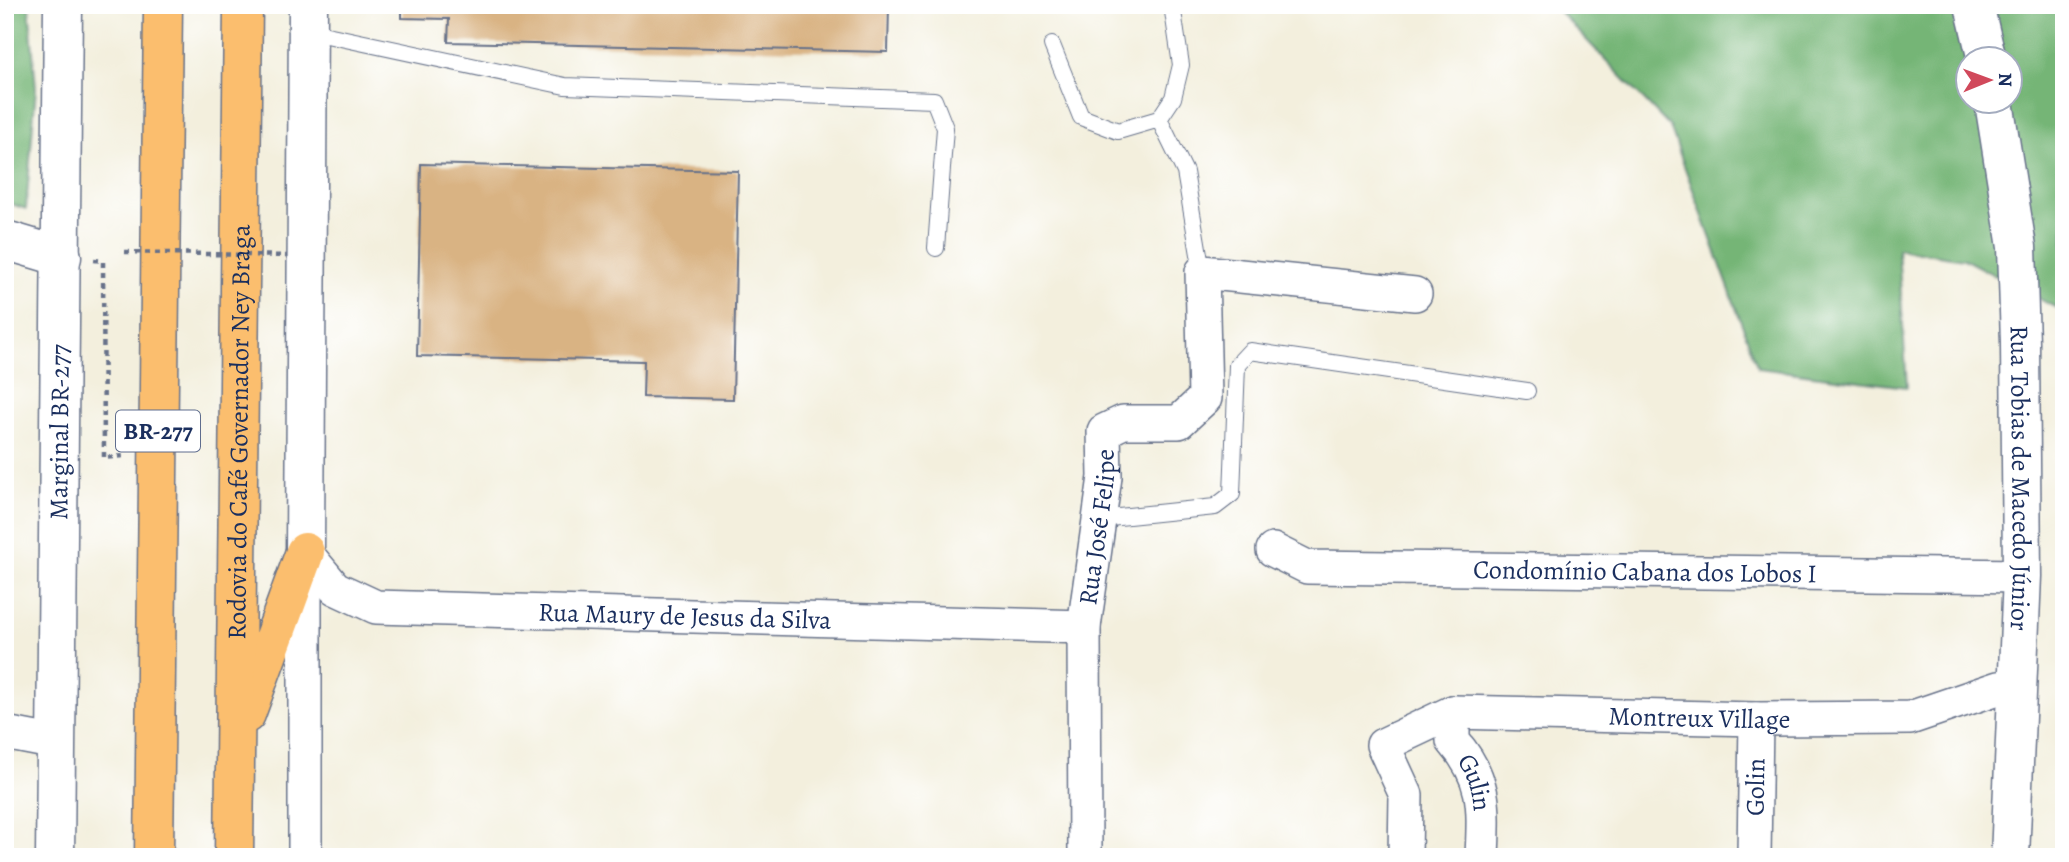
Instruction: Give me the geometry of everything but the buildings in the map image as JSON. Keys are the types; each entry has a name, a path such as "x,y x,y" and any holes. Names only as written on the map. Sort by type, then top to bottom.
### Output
{"highway":[{"name":"BR-277","path":"154,857 163,5"},
{"name":"Rodovia do Café Governador Ney Braga","path":"234,857 243,5"},
{"path":"235,743 304,552"}],"street":[{"name":"Marginal BR-277","path":"55,857 63,5"},
{"path":"1974,5 1984,46"},
{"path":"305,857 308,18"},
{"name":"Rua Tobias de Macedo Júnior","path":"1996,116 2017,247 2022,576 2010,857"},
{"path":"5,240 62,257"},
{"path":"1202,272 1415,294"},
{"name":"Rua José Felipe","path":"1085,857 1084,627 1105,477 1104,431 1123,422 1179,422 1205,398 1202,272"},
{"name":"Condomínio Cabana dos Lobos I","path":"1273,550 1307,567 2022,576"},
{"name":"Rua Maury de Jesus da Silva","path":"304,552 335,588 376,607 1084,627"},
{"name":"Montreux Village","path":"1405,857 1406,795 1383,745 1453,712 1756,719 1910,718 1998,688 2018,690"},
{"name":"Gulin","path":"1453,712 1453,741 1467,757 1484,799 1482,857"},
{"name":"Golin","path":"1754,857 1756,719"},
{"path":"5,733 57,743"}],"lane":[{"path":"1052,45 1081,117 1118,131 1159,119 1173,98 1181,65 1172,5"},
{"path":"308,18 565,86 934,100 945,128 936,248"},
{"name":"Rua José Felipe","path":"1159,119 1185,172 1202,272"},
{"path":"1100,519 1214,507 1231,494 1237,365 1250,351 1527,391"}],"path":[{"path":"125,266 125,253 287,256"},
{"path":"62,257 103,261 104,458 126,456 126,442"}],"green space":[{"path":"5,5 29,5 36,88 26,209 5,202"},
{"path":"1553,5 2064,5 2064,312 1964,259 1898,249 1907,387 1758,368 1670,127"}]}
